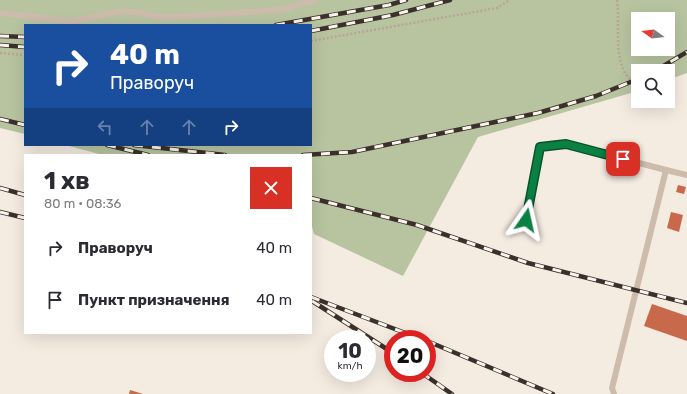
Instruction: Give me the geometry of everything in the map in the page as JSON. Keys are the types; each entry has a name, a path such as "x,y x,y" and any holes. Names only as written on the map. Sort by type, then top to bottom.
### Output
{"lane":[{"path":"0,13 72,21 122,11 158,17 176,17 278,10 316,0"},
{"path":"526,220 540,147 566,144 665,167 687,175"},
{"path":"614,394 612,388 665,167"}],"path":[{"path":"312,41 497,8 510,0"},
{"path":"617,0 619,52 625,72 631,79"},
{"path":"0,53 24,55"}],"green space":[{"path":"0,0 687,0 687,73 675,77 675,64 631,64 631,93 478,137 403,276 314,234 312,227 312,154 99,154 69,146 312,146 312,24 24,24 24,134 0,128"}],"building":[{"path":"678,185 686,187 684,194 676,192"},
{"path":"671,212 683,215 679,232 667,228"},
{"path":"652,304 687,316 687,341 644,326"},
{"path":"130,390 143,394 129,394"}],"railway":[{"path":"282,24 389,5 406,0"},
{"path":"312,31 393,15 450,0"},
{"path":"0,36 24,37"},
{"path":"0,45 24,47"},
{"path":"667,64 687,52"},
{"path":"312,154 352,152 538,113 596,96 631,82"},
{"path":"0,119 24,125"},
{"path":"111,146 144,154"},
{"path":"143,146 216,154"},
{"path":"0,188 24,195"},
{"path":"312,198 417,225 528,263 687,303"},
{"path":"0,212 24,218"},
{"path":"312,297 397,330"},
{"path":"312,301 384,347"},
{"path":"436,345 553,394"},
{"path":"435,382 452,394"}],"route":[{"path":"526,220 540,147 566,144 623,159"}]}
